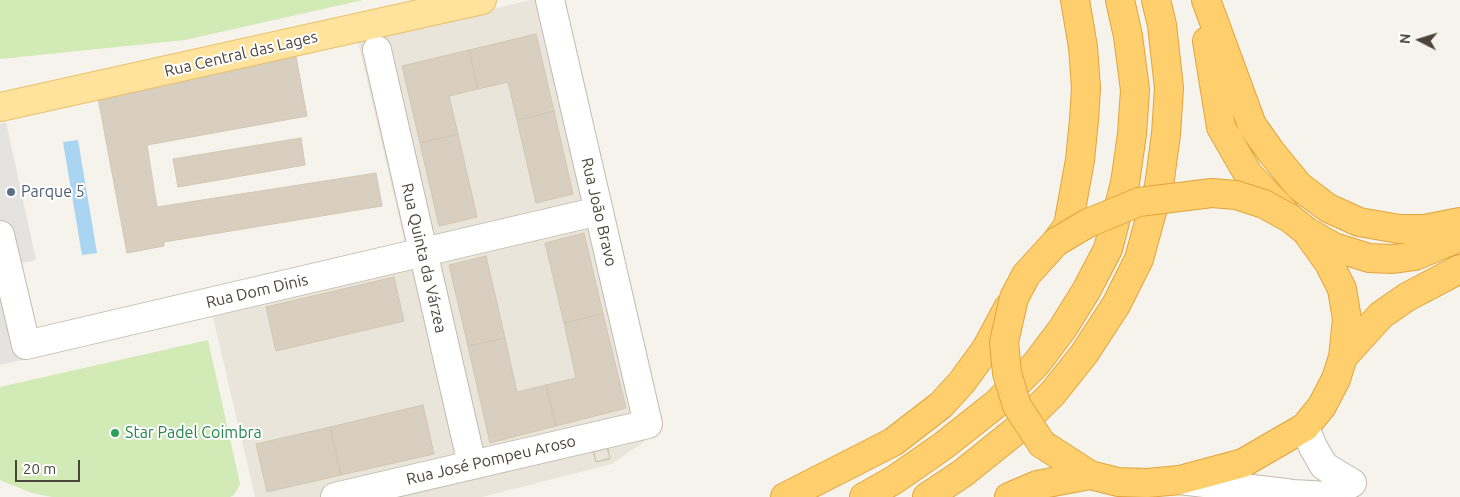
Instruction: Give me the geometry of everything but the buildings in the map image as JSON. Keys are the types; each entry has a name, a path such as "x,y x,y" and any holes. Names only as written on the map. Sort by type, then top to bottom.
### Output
{"highway":[{"path":"785,497 816,483 893,442 941,405 962,382 986,349 1026,275 1068,226 1080,160 1086,88 1083,47 1075,0"},
{"path":"864,497 894,480 943,446 996,404 1036,364 1063,328 1086,291 1108,249 1125,183 1132,134 1135,90 1128,36 1120,0"},
{"path":"927,497 963,473 1027,419 1053,393 1084,354 1116,305 1139,260 1159,186 1166,134 1169,88 1162,25 1156,0"},
{"path":"1014,298 1004,342 1007,374 1017,406 1042,444 1090,475 1118,482 1148,483 1180,480 1243,463 1305,427 1322,406 1336,379 1343,357 1347,319 1342,289 1329,263 1298,225 1248,174 1221,127 1200,0"},
{"path":"1206,0 1252,125 1299,186 1328,208 1359,222 1398,229 1424,229 1460,222"},
{"path":"1056,242 1088,223 1139,202 1212,193 1236,195 1264,204 1334,247 1369,258 1393,259 1415,256 1460,237"},
{"path":"1343,357 1381,315 1408,297 1460,269"},
{"path":"1009,497 1038,485 1090,475"}],"main road":[{"name":"Rua Central das Lages","path":"0,107 482,0"}],"street":[{"name":"Rua João Bravo","path":"550,0 648,424"},
{"name":"Rua Quinta da Várzea","path":"377,50 472,465"},
{"name":"Rua Dom Dinis","path":"0,234 26,345 599,211"},
{"name":"Rua José Pompeu Aroso","path":"335,497 648,424"},
{"path":"1180,480 1293,494 1328,496 1352,483 1324,466 1313,447 1305,427"}],"shaded area":[{"path":"530,0 556,0 658,432 612,464 482,497 255,497 211,309 410,265 358,41"},
{"name":"Parque 5","path":"6,122 36,260 5,267 26,359 0,365 0,124"}],"green space":[{"path":"0,0 363,0 185,40 0,59"},
{"name":"Star Padel Coimbra","path":"208,340 240,484 234,495 230,497 52,497 32,493 0,480 0,387"}],"water":[{"path":"78,140 97,253 82,255 63,142"}],"place":[{"name":"Parque 5","path":"11,192"},
{"name":"Star Padel Coimbra","path":"115,433"}]}
